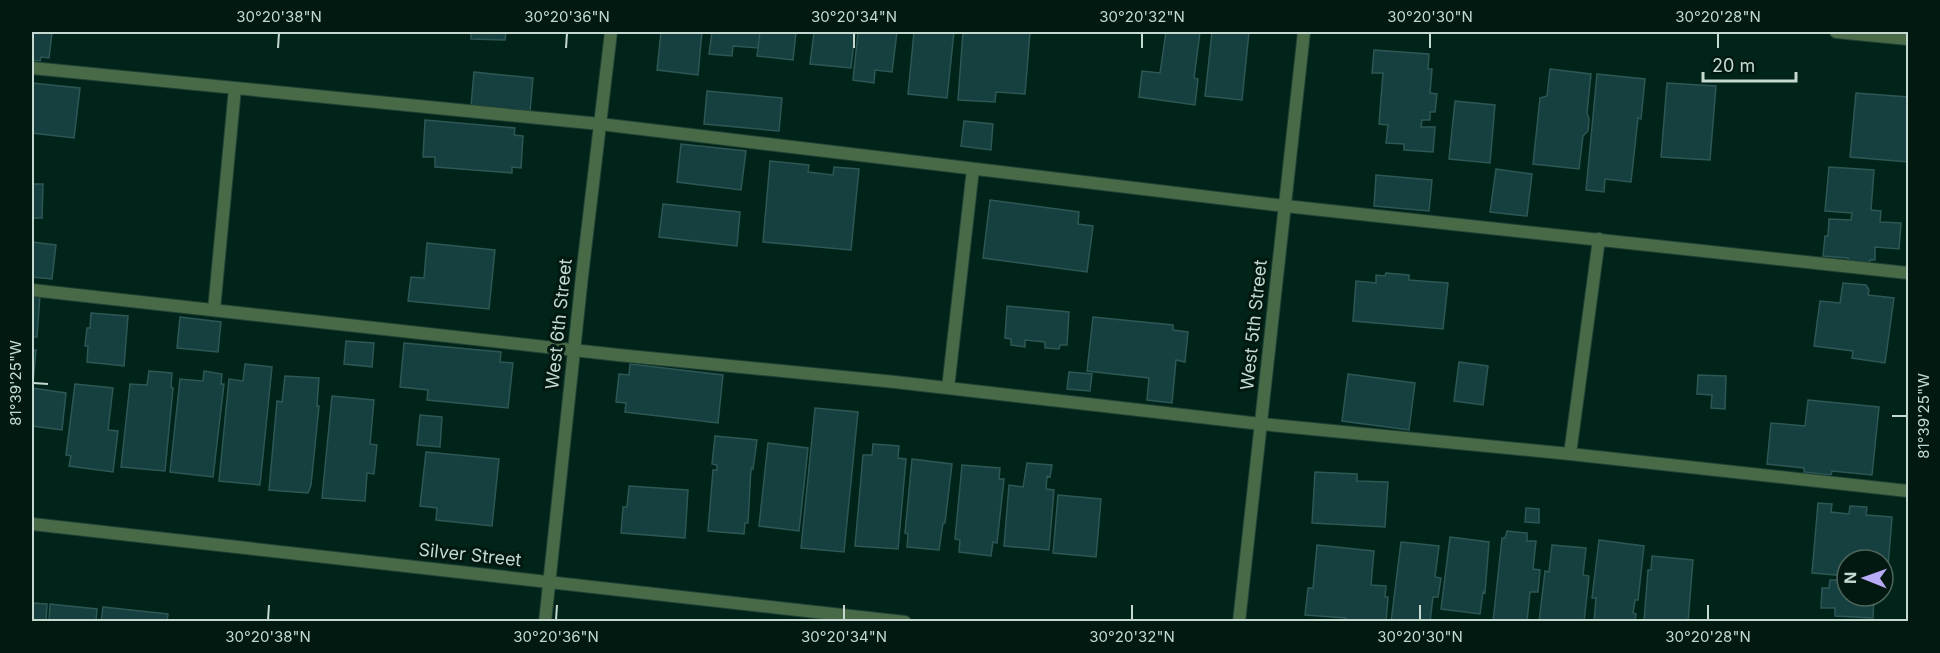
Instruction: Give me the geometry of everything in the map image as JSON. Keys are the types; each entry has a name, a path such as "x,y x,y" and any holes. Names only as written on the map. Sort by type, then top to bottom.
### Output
{"street":[{"name":"West 6th Street","path":"545,621 611,32"},
{"name":"West 5th Street","path":"1239,621 1304,32"},
{"path":"1836,32 1908,39"},
{"path":"32,68 600,124 1285,206 1908,273"},
{"path":"214,310 234,88"},
{"path":"948,388 973,169"},
{"path":"1570,454 1599,239"},
{"path":"32,290 575,350 948,388 1261,424 1570,454 1908,491"},
{"name":"Silver Street","path":"32,524 905,621"}],"building":[{"path":"32,32 52,32 49,58 41,57 40,61 32,60"},
{"path":"471,32 506,32 505,40 471,39"},
{"path":"661,32 702,32 698,75 657,70"},
{"path":"712,32 760,32 758,48 733,46 732,56 709,54"},
{"path":"760,32 796,32 793,60 757,56"},
{"path":"814,32 855,32 851,68 810,64"},
{"path":"858,32 897,32 892,72 875,70 874,83 853,80"},
{"path":"914,32 954,32 947,98 908,94"},
{"path":"963,32 1030,32 1025,94 996,92 995,102 958,100"},
{"path":"1166,32 1200,32 1194,78 1198,79 1195,105 1139,97 1142,71 1160,73"},
{"path":"1212,32 1249,32 1242,100 1205,96"},
{"path":"1374,50 1429,54 1428,69 1432,69 1430,93 1437,94 1435,112 1430,112 1430,120 1422,120 1421,127 1435,127 1433,152 1404,150 1404,144 1386,143 1388,125 1379,124 1383,73 1372,73"},
{"path":"1550,69 1591,74 1587,113 1588,131 1583,136 1579,169 1533,164 1540,98 1547,96"},
{"path":"474,72 533,78 530,111 471,106"},
{"path":"1597,74 1645,79 1631,182 1605,179 1604,192 1586,190"},
{"path":"32,83 80,88 74,138 32,133"},
{"path":"1667,83 1716,86 1710,160 1661,157"},
{"path":"707,91 782,98 779,131 704,124"},
{"path":"1856,93 1908,97 1908,162 1850,157"},
{"path":"1455,101 1495,105 1490,163 1449,159"},
{"path":"425,120 515,128 514,135 523,136 521,168 512,167 512,173 435,167 435,157 423,157"},
{"path":"964,121 993,124 991,150 961,146"},
{"path":"681,144 746,151 741,190 677,182"},
{"path":"770,161 809,165 808,172 833,175 834,167 859,169 851,250 763,242"},
{"path":"1829,167 1874,170 1871,210 1881,211 1880,222 1901,223 1899,249 1875,247 1875,260 1870,260 1870,263 1848,262 1848,258 1823,256 1829,219 1851,220 1852,213 1825,211"},
{"path":"1496,169 1532,174 1527,216 1490,212"},
{"path":"1376,175 1432,180 1429,211 1374,206"},
{"path":"32,184 43,184 42,218 32,218"},
{"path":"990,200 1079,212 1078,224 1093,226 1087,272 983,258"},
{"path":"663,204 740,212 737,246 659,237"},
{"path":"32,242 56,245 52,279 32,277"},
{"path":"427,243 495,250 489,309 408,301 411,277 424,278"},
{"path":"1386,273 1409,275 1409,280 1448,283 1443,329 1353,321 1356,281 1376,283 1376,275 1385,276"},
{"path":"1843,283 1866,285 1869,290 1868,295 1894,298 1885,363 1852,358 1853,351 1814,346 1820,301 1840,303"},
{"path":"32,294 40,295 37,337 32,337"},
{"path":"1007,306 1069,312 1067,345 1060,345 1059,349 1045,348 1045,342 1025,340 1025,347 1011,345 1011,339 1005,338"},
{"path":"91,313 128,316 124,366 87,362 88,346 85,346"},
{"path":"180,317 221,322 218,352 177,348"},
{"path":"1093,317 1173,325 1173,330 1188,332 1185,362 1176,360 1172,403 1147,400 1149,378 1087,371"},
{"path":"346,341 374,343 372,367 344,364"},
{"path":"404,343 501,352 500,362 513,363 508,408 427,400 428,390 400,387"},
{"path":"32,350 36,350 33,384 32,384"},
{"path":"1459,362 1488,366 1483,405 1454,401"},
{"path":"245,364 272,367 260,485 219,481 229,379 243,381"},
{"path":"630,364 723,375 718,423 625,412 626,403 616,402 619,374 629,375"},
{"path":"149,371 172,373 171,387 173,388 165,471 121,467 130,384 147,385"},
{"path":"204,371 222,374 221,384 224,384 213,477 170,472 180,379 203,381"},
{"path":"1069,372 1092,374 1090,391 1067,389"},
{"path":"1348,374 1415,383 1409,430 1342,421"},
{"path":"1698,375 1726,376 1725,409 1711,408 1712,395 1697,394"},
{"path":"285,376 319,378 317,406 319,406 311,485 308,493 269,490 277,401 282,402"},
{"path":"75,384 113,388 108,430 118,431 113,472 69,466 71,456 66,455"},
{"path":"32,388 66,393 62,430 32,426"},
{"path":"332,396 374,400 370,444 377,445 374,474 367,473 365,501 322,498"},
{"path":"1808,400 1879,407 1872,475 1832,471 1831,475 1804,472 1804,468 1767,464 1771,423 1805,426"},
{"path":"815,408 858,412 844,552 801,548"},
{"path":"420,415 442,417 440,447 417,445"},
{"path":"715,436 757,440 753,469 751,468 748,523 745,523 744,534 708,531 713,470 717,470 717,465 712,464"},
{"path":"768,443 808,448 799,531 759,526"},
{"path":"873,444 899,446 898,458 906,459 898,549 855,546 863,455 872,455"},
{"path":"426,452 499,459 492,526 436,520 437,508 420,506"},
{"path":"912,459 952,464 945,523 943,523 939,550 907,547 908,534 905,533"},
{"path":"1027,463 1052,465 1050,477 1047,476 1046,489 1054,490 1049,550 1004,546 1009,485 1023,487"},
{"path":"962,465 1000,468 999,479 1004,479 997,543 993,542 991,556 959,552 960,540 955,539"},
{"path":"1315,472 1357,474 1357,481 1388,482 1385,527 1312,523"},
{"path":"629,486 688,490 685,538 621,533 623,507 627,507"},
{"path":"1058,495 1101,499 1096,557 1053,553"},
{"path":"1818,503 1832,504 1831,512 1849,514 1850,506 1867,507 1866,515 1892,517 1890,548 1835,548 1835,575 1812,573"},
{"path":"1526,508 1539,509 1539,523 1525,522"},
{"path":"1507,531 1527,533 1527,541 1536,541 1533,569 1540,570 1538,592 1530,592 1527,622 1493,622 1502,538 1505,538"},
{"path":"1450,537 1489,542 1485,593 1483,592 1480,614 1441,609"},
{"path":"1599,540 1644,546 1638,600 1635,600 1633,613 1636,614 1635,622 1594,622 1596,598 1592,598"},
{"path":"1401,542 1439,546 1435,577 1441,578 1438,597 1433,597 1430,622 1391,622"},
{"path":"1317,545 1374,551 1371,585 1386,586 1385,597 1388,597 1386,622 1365,620 1364,622 1346,622 1346,618 1305,615 1308,588 1313,588"},
{"path":"1552,545 1586,548 1583,575 1589,576 1584,622 1539,622 1545,571 1549,572"},
{"path":"1652,556 1693,560 1688,622 1644,622 1648,570 1651,570"},
{"path":"1830,580 1835,580 1835,608 1821,608 1822,588 1829,588"},
{"path":"32,603 47,604 46,622 32,622"},
{"path":"50,604 97,609 96,622 49,622"},
{"path":"103,607 168,614 167,622 101,622"},
{"path":"1835,608 1873,608 1873,618 1835,616"}]}
